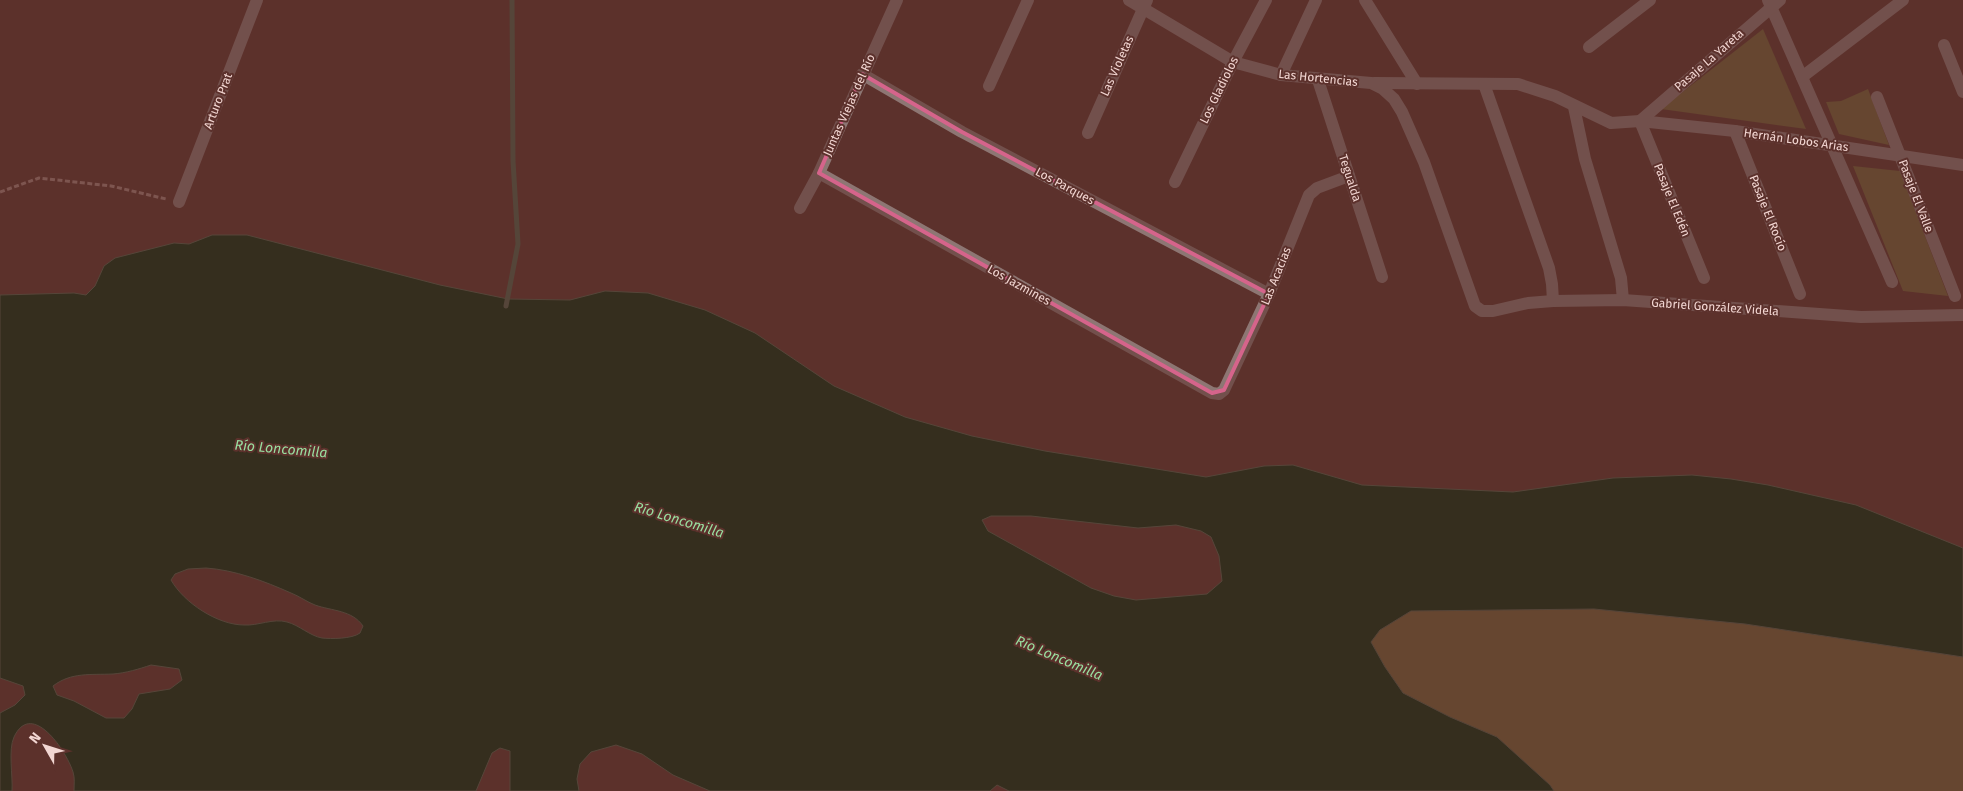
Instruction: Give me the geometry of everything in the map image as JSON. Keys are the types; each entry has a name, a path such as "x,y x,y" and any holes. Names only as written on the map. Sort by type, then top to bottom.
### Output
{"street":[{"name":"Arturo Prat","path":"179,202 257,0"},
{"name":"Juntas Viejas del Río","path":"800,208 819,174 896,0"},
{"path":"989,86 1028,0"},
{"name":"Las Hortencias","path":"1129,0 1145,4 1233,62 1281,75 1318,80 1371,83 1383,89 1394,99 1402,112 1424,162 1473,300"},
{"name":"Los Gladiolos","path":"1175,182 1233,62 1266,0"},
{"path":"1281,75 1316,0"},
{"path":"1365,0 1417,84"},
{"path":"1589,46 1650,0"},
{"path":"1802,77 1904,0"},
{"path":"1773,2 1802,77 1892,282"},
{"name":"Pasaje La Yareta","path":"1634,122 1773,2"},
{"name":"Las Violetas","path":"1088,133 1145,4"},
{"path":"1944,45 1963,92"},
{"name":"Los Parques","path":"862,74 962,132 1269,294"},
{"name":"Tegualda","path":"1318,80 1382,277"},
{"name":"Hernán Lobos Arias","path":"1371,83 1518,84 1555,96 1574,107 1611,122 1634,122 1735,131 1963,165"},
{"path":"1484,84 1548,268 1552,284 1553,301"},
{"name":"Pasaje El Valle","path":"1877,97 1955,296"},
{"path":"1574,107 1585,159 1622,278 1623,300"},
{"name":"Pasaje El Edén","path":"1634,122 1704,278"},
{"name":"Pasaje El Rocío","path":"1735,131 1800,294"},
{"name":"Los Jazmines","path":"819,174 1212,393 1219,394"},
{"name":"Las Acacias","path":"1219,394 1224,390 1269,294 1309,196 1317,188 1349,176"},
{"name":"Gabriel González Videla","path":"1473,300 1475,306 1482,310 1493,311 1528,303 1623,300 1860,317 1963,315"}],"path":[{"path":"0,192 39,178 111,186 179,202"}],"highlighted area":[{"path":"862,74 962,132 1269,294 1224,390 1212,393 819,173"}],"shaded area":[{"path":"1763,29 1806,129 1661,109"},
{"path":"1868,89 1889,145 1839,134 1826,102 1841,101"},
{"path":"1853,166 1900,171 1948,296 1903,291"},
{"path":"1594,609 1745,624 1963,657 1963,791 1554,791 1550,785 1497,737 1450,717 1403,693 1371,642 1380,630 1411,611"}],"water":[{"name":"Río Loncomilla","path":"212,235 247,235 440,285 508,299 570,300 605,291 648,293 705,310 755,333 834,386 905,417 972,436 1045,451 1206,477 1264,466 1293,465 1362,485 1513,492 1613,478 1692,475 1768,485 1856,505 1963,548 1963,657 1745,624 1594,609 1411,611 1380,630 1371,642 1403,693 1450,717 1497,737 1550,785 1554,791 1009,791 997,785 990,791 710,791 673,775 642,754 616,745 591,752 580,764 577,779 579,791 510,791 510,751 500,748 492,753 476,791 74,791 74,774 64,753 48,733 39,726 30,724 21,727 12,742 12,791 0,791 0,713 15,705 25,695 23,686 0,678 0,295 74,293 86,295 95,286 104,266 115,258 174,243 189,244","holes":["991,516 1031,516 1138,528 1176,525 1201,531 1211,537 1219,556 1222,581 1207,594 1136,600 1114,596 1091,588 988,531 982,520","188,569 217,569 249,577 294,594 315,605 347,614 363,626 360,633 356,635 322,638 291,623 282,621 249,625 223,621 203,611 184,597 177,589 171,580 175,574","151,665 179,669 182,680 170,689 139,694 132,709 124,718 106,718 74,701 57,695 53,686 74,676 132,671"]}],"waterway":[{"path":"506,306 518,244 513,161 512,0"}]}
